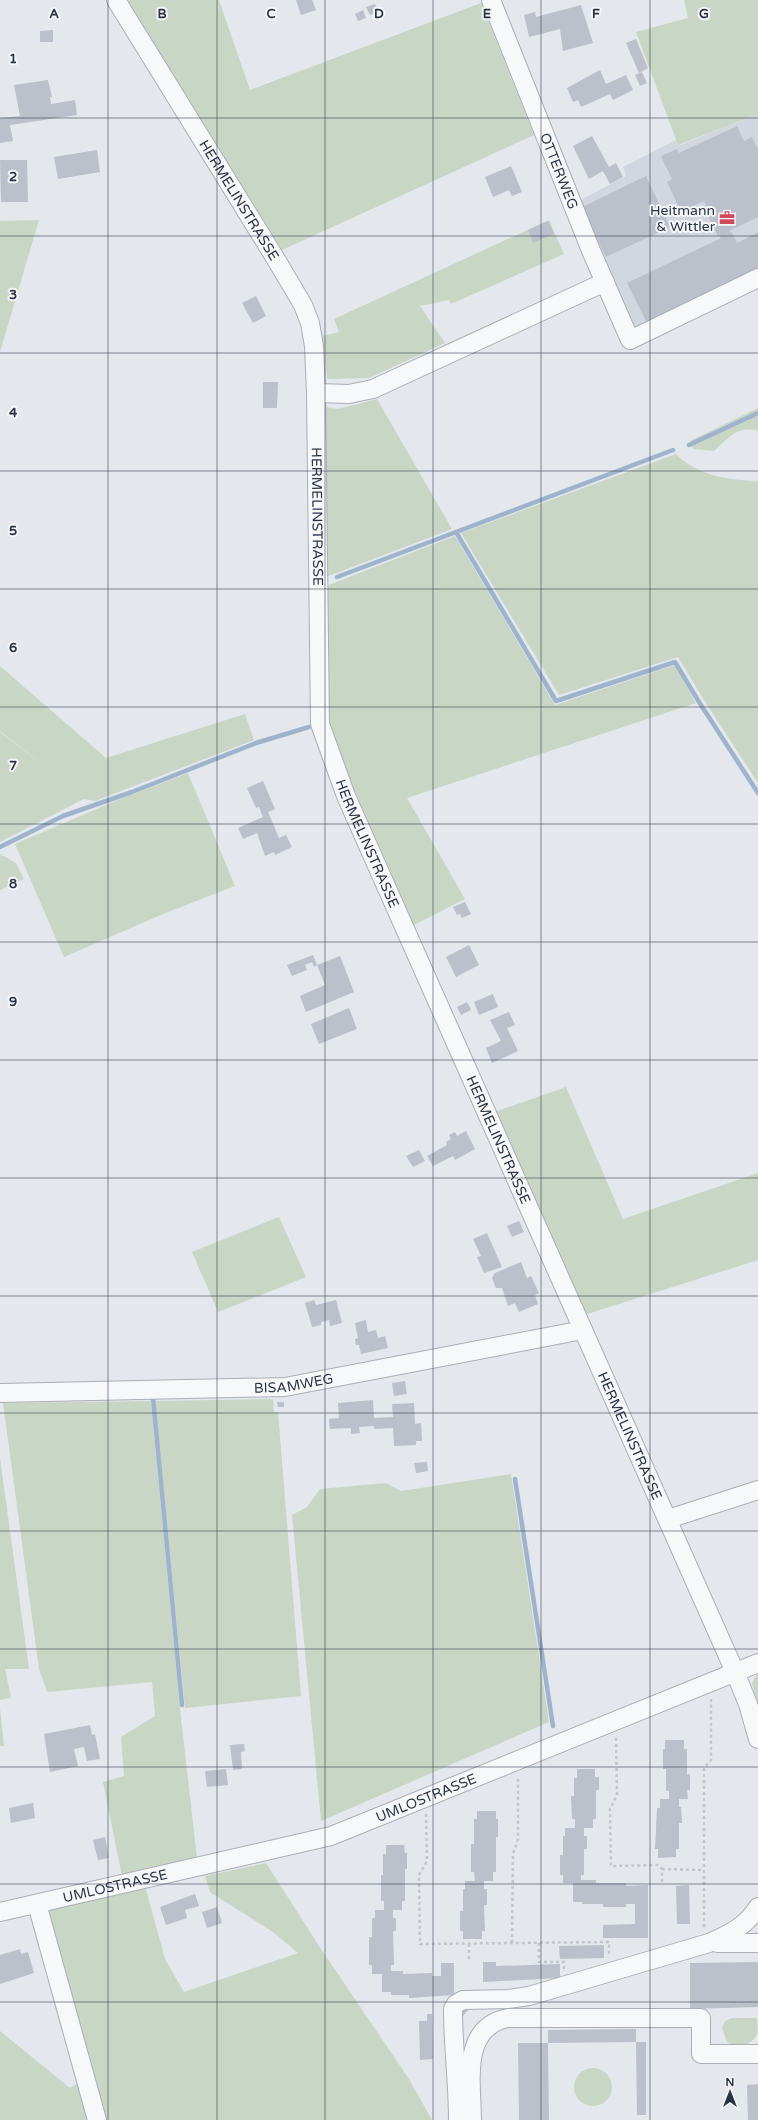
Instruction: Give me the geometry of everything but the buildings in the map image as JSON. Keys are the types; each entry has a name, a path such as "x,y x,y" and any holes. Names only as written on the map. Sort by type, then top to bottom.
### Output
{"street":[{"name":"HERMELINSTRASSE","path":"116,0 277,261 303,306 310,323 313,338 316,393 320,724 346,796 735,1672"},
{"name":"OTTERWEG","path":"491,0 604,282 630,340 758,278"},
{"path":"316,393 349,394 372,388 604,282"},
{"name":"BISAMWEG","path":"0,1393 285,1387 583,1330"},
{"path":"668,1519 758,1490"},
{"name":"UMLOSTRASSE","path":"0,1912 332,1836 518,1759 758,1663"},
{"path":"735,1672 758,1736"},
{"path":"36,1904 97,2120"},
{"path":"458,2120 458,2073 453,2053 453,2009 456,2004 463,2000 518,1998 709,1943 730,1934 743,1925 758,1906"},
{"path":"709,1943 758,1943"},
{"path":"472,2120 473,2050 486,2028 498,2020 508,2018 701,2018 701,2054 758,2054"}],"path":[{"path":"709,1943 704,1932 704,1768 711,1760 712,1681"},
{"path":"615,1720 616,1795 610,1809 611,1866 658,1865 662,1869 704,1870"},
{"path":"512,1943 513,1854 518,1839 518,1759"},
{"path":"426,1797 427,1861 419,1875 420,1944 609,1942 609,1972"},
{"path":"662,1869 662,1883"},
{"path":"539,1943 539,1962 564,1962 564,1986"},
{"path":"469,1944 469,1962"}],"shaded area":[{"path":"758,114 758,286 637,345 577,202 626,176 623,167 676,140 678,146"}],"green space":[{"path":"123,0 219,0 250,90 481,3 534,135 282,250"},
{"path":"684,0 758,0 758,114 678,145 636,32 688,18"},
{"path":"39,220 0,352 0,221"},
{"path":"549,220 564,254 451,304 449,300 420,306 445,343 369,378 327,379 323,336 339,332 334,319"},
{"path":"377,399 452,529 326,577 325,407 338,409"},
{"path":"758,408 758,431 739,431 729,437 714,451 693,449 690,441"},
{"path":"676,454 694,467 704,472 725,478 758,481 758,783 678,657 559,695 461,533"},
{"path":"455,536 555,705 675,665 696,703 407,798 465,899 412,926 361,813 328,729 326,586"},
{"path":"0,666 106,758 245,714 254,740 95,801 84,799 0,842 0,732 44,766 0,731"},
{"path":"188,773 235,886 163,914 64,957 15,844 113,802"},
{"path":"0,854 16,863 24,879 0,890"},
{"path":"566,1087 623,1219 758,1173 758,1260 584,1315 494,1112"},
{"path":"279,1217 306,1277 218,1312 192,1252"},
{"path":"273,1399 274,1412 278,1412 301,1696 185,1708 155,1401"},
{"path":"151,1401 180,1709 197,1858 122,1876 103,1782 124,1776 121,1737 155,1716 152,1682 47,1692 39,1669 3,1403"},
{"path":"0,1458 29,1669 5,1669 11,1698 0,1700"},
{"path":"511,1474 549,1722 321,1821 292,1515 307,1507 320,1489 386,1483 401,1491"},
{"path":"758,1673 758,1707 752,1683"},
{"path":"0,1708 4,1746 0,1746"},
{"path":"266,1863 319,1946 409,2079 432,2120 104,2120 44,1911 145,1886 165,1959 184,1992 298,1953 273,1932 210,1892 205,1876"},
{"path":"732,2018 757,2018 757,2034 752,2041 744,2045 735,2045 727,2042 722,2028 725,2021"},
{"path":"0,2031 70,2088 80,2082 90,2120 0,2120"},
{"path":"589,2068 597,2068 604,2071 609,2076 612,2087 609,2098 604,2103 597,2106 589,2106 582,2103 577,2098 574,2091 574,2083 577,2076 582,2071"}],"waterway":[{"path":"689,445 758,413"},
{"path":"337,577 673,450"},
{"path":"456,532 556,701 675,662 758,793"},
{"path":"0,847 63,816 132,792 256,743 309,727"},
{"path":"153,1398 182,1705"},
{"path":"515,1479 553,1726"}],"place":[{"name":"Heitmann & Wittler","path":"727,218"}]}
